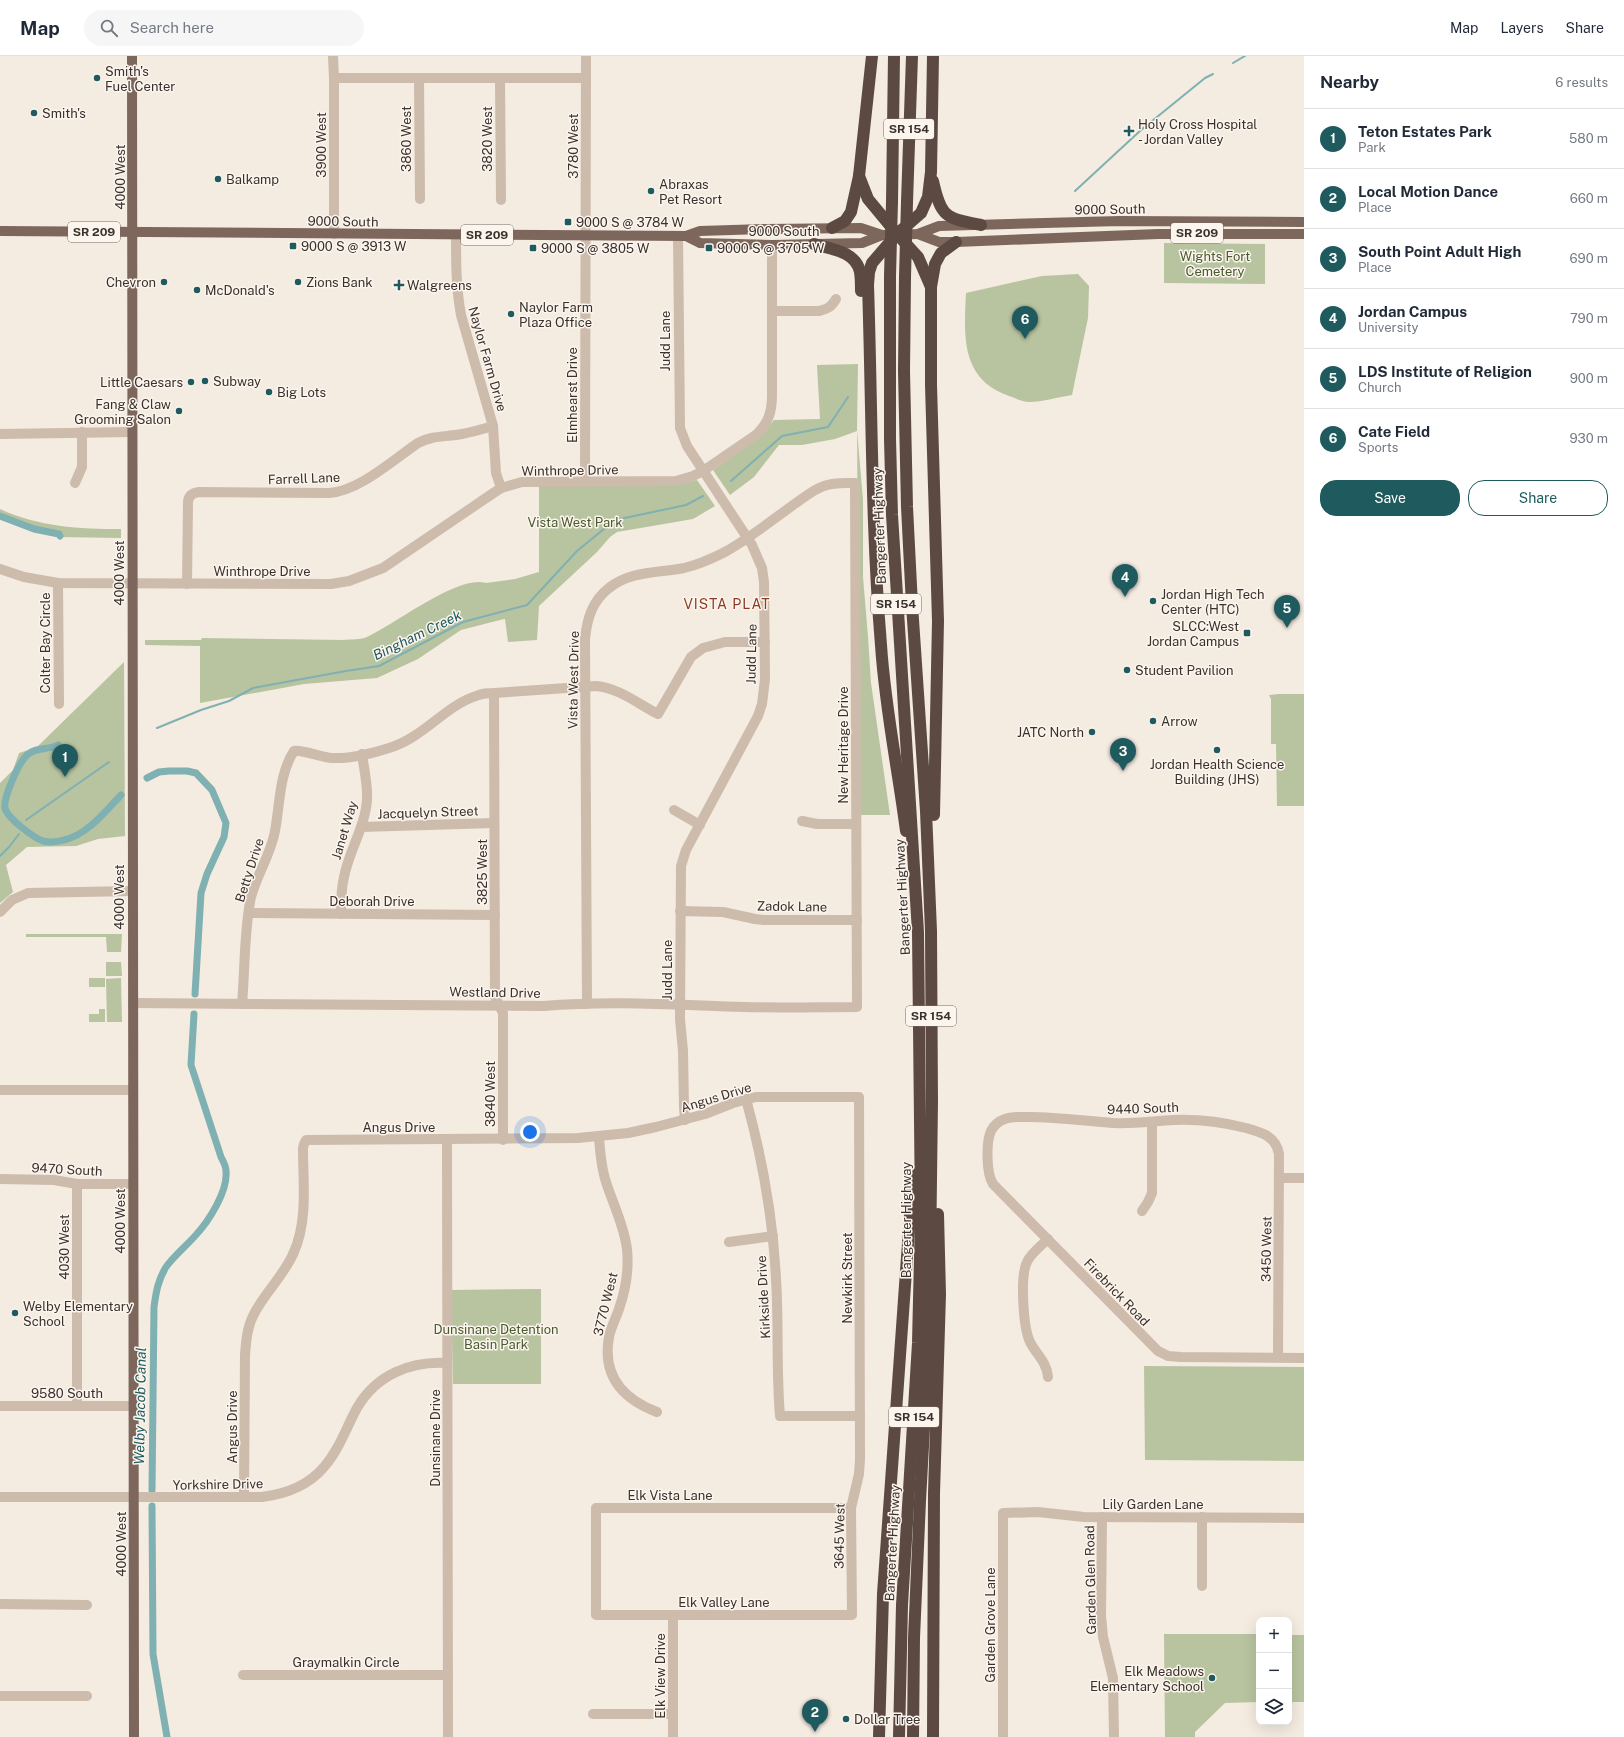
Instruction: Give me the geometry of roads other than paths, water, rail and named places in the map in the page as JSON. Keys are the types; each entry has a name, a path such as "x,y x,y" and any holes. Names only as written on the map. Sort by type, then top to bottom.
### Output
{"highway":[{"path":"832,228 845,221 851,212 859,176 872,56"},
{"name":"Bangerter Highway","path":"894,56 890,276 890,439 892,522 918,932 920,1096 920,1290 902,1605 899,1737"},
{"name":"Bangerter Highway","path":"912,56 905,276 905,413 908,538 926,811 931,930 932,1101 929,1337 919,1516 913,1737"},
{"path":"918,932 903,809 886,699 881,651 873,473 869,272 878,255 897,234 915,220 926,205 932,172 934,56"},
{"path":"932,172 937,201 945,213 957,220 981,225"},
{"path":"859,176 868,199 918,257 931,288"},
{"path":"931,930 938,621 931,288 935,264 941,253 956,242"},
{"path":"814,244 841,251 852,258 857,264 860,271 862,309 870,345"},
{"path":"879,1737 883,1600 920,1096"},
{"path":"932,1101 940,1287 934,1493 933,1737"}],"main road":[{"name":"4000 West","path":"132,56 134,1737"},
{"name":"9000 South","path":"918,234 939,226 1127,221 1304,222"},
{"name":"9000 South","path":"0,232 682,236 700,230 861,228 882,235"},
{"name":"9000 South","path":"682,236 700,243 814,244 862,243 882,235 897,234 918,234 940,242 1158,234 1304,234"}],"street":[{"name":"3900 West","path":"332,56 334,78 334,234"},
{"name":"3780 West","path":"585,236 586,56"},
{"path":"334,78 586,78"},
{"name":"3860 West","path":"419,78 420,199"},
{"name":"3820 West","path":"500,78 501,200"},
{"name":"Naylor Farm Drive","path":"456,235 456,282 461,314 493,426 496,473 501,488"},
{"name":"Elmhearst Drive","path":"585,236 585,482"},
{"name":"Judd Lane","path":"682,236 679,422 681,434 686,446 759,557 764,582 765,642 764,693 758,716 682,858 680,884 680,1004 685,1120"},
{"name":"Winthrope Drive","path":"0,569 24,577 58,583 331,584 349,581 383,568 501,488 522,482 668,482 684,479 703,471 757,434 768,420 772,405 772,244"},
{"path":"772,311 826,310 832,306 836,299"},
{"name":"Farrell Lane","path":"187,584 188,503 189,497 192,494 199,492 329,493 342,491 358,484 418,443 429,438 440,435 463,434 493,426"},
{"path":"75,483 82,467 82,432"},
{"path":"0,434 132,432"},
{"name":"Vista West Drive","path":"587,1004 585,639 587,622 591,611 607,589 624,579 684,568 702,562 723,552 824,486 855,483"},
{"name":"New Heritage Drive","path":"855,483 857,1007"},
{"name":"Colter Bay Circle","path":"58,583 59,704"},
{"path":"362,754 384,749 406,741 465,700 480,695 494,693 605,687 614,690 658,714 687,662 703,648 725,642 765,642"},
{"name":"3825 West","path":"494,693 495,997 503,1013 504,1049"},
{"name":"Betty Drive","path":"242,1004 249,913 252,895 272,841 286,765 294,751 297,750 321,757 334,758 362,754"},
{"name":"Janet Way","path":"341,914 344,876 361,827 367,800 367,788 362,754"},
{"path":"674,810 700,825"},
{"path":"802,821 817,824 856,824"},
{"name":"Jacquelyn Street","path":"361,827 494,823"},
{"path":"0,912 12,900 28,893 132,891"},
{"name":"Zadok Lane","path":"680,911 723,912 764,920 857,920"},
{"name":"Deborah Drive","path":"249,913 495,915"},
{"name":"Westland Drive","path":"133,1003 499,1006 680,1004 744,1007 857,1007"},
{"name":"3840 West","path":"503,1140 504,1049"},
{"path":"0,1090 133,1090"},
{"name":"Angus Drive","path":"244,1497 245,1355 247,1336 252,1317 282,1275 295,1250 299,1237 303,1212 304,1144 306,1140 558,1140 599,1137 685,1120 746,1099 765,1096 859,1097"},
{"name":"Newkirk Street","path":"859,1097 860,1459"},
{"name":"Kirkside Drive","path":"746,1099 762,1171 773,1236 778,1318 780,1416 860,1416"},
{"name":"9440 South","path":"991,1131 1000,1121 1014,1117 1056,1117 1119,1123 1186,1120 1223,1123 1264,1134 1274,1141"},
{"path":"1142,1211 1152,1193 1152,1122"},
{"name":"Firebrick Road","path":"991,1131 989,1140 988,1170 991,1180 1048,1240 1154,1347 1162,1353 1181,1358 1304,1358"},
{"name":"3770 West","path":"599,1137 605,1180 624,1234 628,1261 622,1299 609,1336 608,1347 611,1369 618,1385 631,1399 657,1412"},
{"name":"Dunsinane Drive","path":"447,1139 448,1737"},
{"name":"3450 West","path":"1274,1141 1279,1154 1278,1358"},
{"path":"1279,1178 1304,1178"},
{"name":"9470 South","path":"0,1179 54,1180 77,1184 133,1184"},
{"name":"4030 West","path":"77,1184 77,1406"},
{"path":"729,1242 773,1236"},
{"path":"1048,1240 1032,1255 1025,1265 1024,1313 1027,1335 1045,1364 1048,1377"},
{"name":"Yorkshire Drive","path":"0,1497 244,1497 277,1495 291,1491 314,1477 331,1459 365,1396 384,1378 412,1365 448,1362"},
{"name":"9580 South","path":"0,1406 134,1406"},
{"name":"3645 West","path":"852,1615 851,1508 859,1474 860,1459"},
{"name":"Elk Vista Lane","path":"596,1615 596,1508 851,1508"},
{"name":"Lily Garden Lane","path":"1003,1512 1038,1512 1068,1516 1102,1517 1304,1518"},
{"name":"Garden Grove Lane","path":"1003,1512 1003,1737"},
{"name":"Garden Glen Road","path":"1102,1517 1101,1616 1113,1678 1114,1737"},
{"path":"1202,1517 1202,1586"},
{"path":"0,1604 87,1605"},
{"name":"Elk Valley Lane","path":"596,1615 852,1615"},
{"name":"Elk View Drive","path":"673,1615 673,1737"},
{"name":"Graymalkin Circle","path":"243,1675 448,1675"},
{"path":"0,1696 87,1696"},
{"path":"593,1714 673,1714"}],"waterway":[{"name":"Bingham Creek","path":"1233,63 1245,56"},
{"name":"Bingham Creek","path":"1075,191 1141,130 1205,78 1213,74"},
{"name":"Bingham Creek","path":"731,481 782,436 828,427 848,397"},
{"name":"Bingham Creek","path":"157,728 201,710 229,701 253,688 379,666 463,622 527,605 577,551 615,520 686,505 703,496"},
{"name":"Welby Jacob Canal","path":"0,516 34,529 59,534 60,536"},
{"name":"Welby Jacob Canal","path":"58,745 30,752 20,765 12,780 6,796 5,808 11,817 21,827 43,841 54,842 64,840 81,833 96,822 121,795"},
{"name":"Bingham Creek","path":"26,820 109,762"},
{"name":"Welby Jacob Canal","path":"147,778 159,772 187,771 196,773 212,790 226,823 224,837 207,874 201,893 195,994"},
{"name":"Bingham Creek","path":"0,856 19,834"},
{"name":"Welby Jacob Canal","path":"152,1490 154,1307 159,1281 166,1267 200,1230 211,1214 221,1196 226,1179 225,1165 221,1157 191,1065 194,1014"},
{"name":"Welby Jacob Canal","path":"152,1506 153,1654 167,1737"}],"place":[{"name":"Smith's Fuel Center","path":"97,78"},
{"name":"Smith's","path":"34,113"},
{"name":"Holy Cross Hospital - Jordan Valley","path":"1129,131"},
{"name":"Balkamp","path":"218,179"},
{"name":"Abraxas Pet Resort","path":"651,191"},
{"name":"9000 S @ 3784 W","path":"568,222"},
{"name":"9000 S @ 3913 W","path":"293,246"},
{"name":"9000 S @ 3805 W","path":"533,248"},
{"name":"9000 S @ 3705 W","path":"709,248"},
{"name":"Chevron","path":"164,282"},
{"name":"Zions Bank","path":"298,282"},
{"name":"Walgreens","path":"399,285"},
{"name":"McDonald's","path":"197,290"},
{"name":"Naylor Farm Plaza Office","path":"511,314"},
{"name":"Cate Field","path":"1025,339"},
{"name":"Subway","path":"205,381"},
{"name":"Little Caesars","path":"191,382"},
{"name":"Big Lots","path":"269,392"},
{"name":"Fang & Claw Grooming Salon","path":"179,411"},
{"name":"Jordan Campus","path":"1125,597"},
{"name":"Jordan High Tech Center (HTC)","path":"1153,601"},
{"name":"LDS Institute of Religion","path":"1287,628"},
{"name":"SLCC:West Jordan Campus","path":"1247,633"},
{"name":"Student Pavilion","path":"1127,670"},
{"name":"Arrow","path":"1153,721"},
{"name":"JATC North","path":"1092,732"},
{"name":"Jordan Health Science Building (JHS)","path":"1217,750"},
{"name":"South Point Adult High","path":"1123,771"},
{"name":"Teton Estates Park","path":"65,777"},
{"name":"Welby Elementary School","path":"15,1313"},
{"name":"Elk Meadows Elementary School","path":"1212,1678"},
{"name":"Dollar Tree","path":"846,1719"},
{"name":"Local Motion Dance","path":"815,1732"}],"district":[{"name":"VISTA PLAT","path":"727,604"}],"park label":[{"name":"Wights Fort Cemetery","path":"1215,264"},
{"name":"Vista West Park","path":"575,522"},
{"name":"Dunsinane Detention Basin Park","path":"496,1336"}]}
